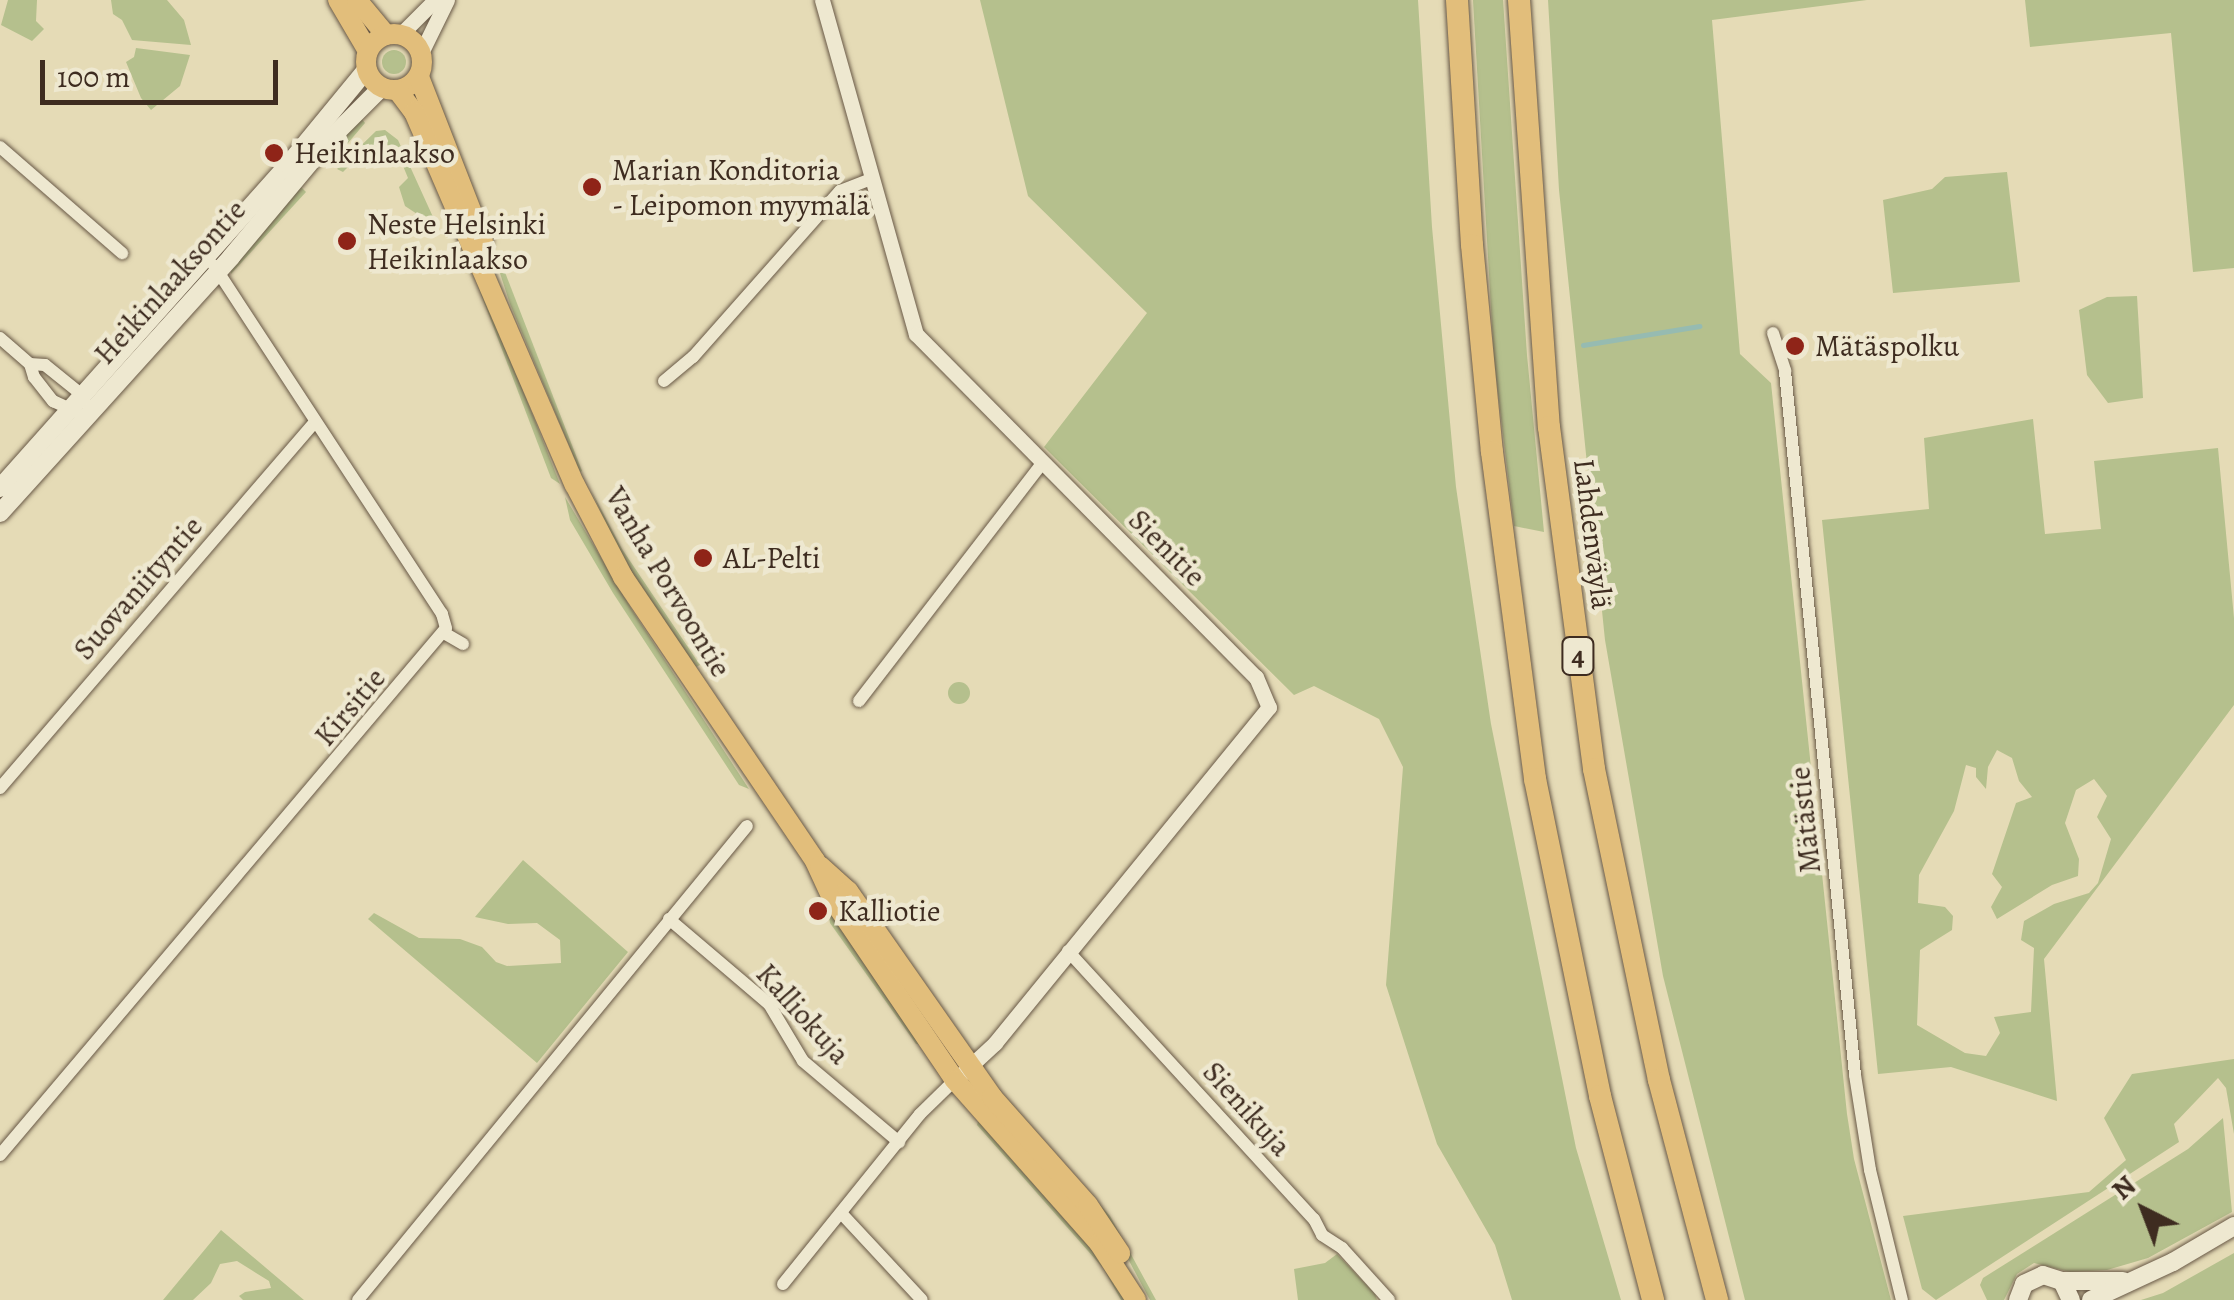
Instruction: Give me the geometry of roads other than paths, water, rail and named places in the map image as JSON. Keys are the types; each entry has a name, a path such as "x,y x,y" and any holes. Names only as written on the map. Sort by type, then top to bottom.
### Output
{"highway":[{"name":"4","path":"1457,0 1472,246 1492,452 1534,780 1600,1096 1653,1300"},
{"name":"Lahdenväylä","path":"1519,0 1549,427 1594,769 1651,1047 1718,1300"}],"main road":[{"path":"338,0 367,60 394,34"},
{"path":"356,0 422,53 419,77 390,90"},
{"name":"Vanha Porvoontie","path":"367,60 390,90 414,112 602,542 815,861 833,900 963,1073 992,1097 1088,1205 1120,1252 1138,1300"},
{"name":"Heikinlaaksontie","path":"0,488 288,165 367,60"},
{"name":"Vanha Porvoontie","path":"419,77 498,282 504,315"},
{"name":"Heikinlaaksontie","path":"0,513 218,271 327,142 390,90"},
{"path":"2090,1300 2122,1281 2173,1262 2234,1226"},
{"path":"2017,1299 2024,1284 2037,1276 2062,1282 2122,1281"},
{"path":"2062,1282 2072,1300"}],"street":[{"path":"394,34 435,0"},
{"path":"422,53 448,0"},
{"name":"Sienitie","path":"822,0 916,334 1256,677 1269,707 995,1043 963,1073"},
{"path":"0,147 122,253"},
{"path":"664,381 693,357 840,192 871,179"},
{"path":"206,254 442,614 444,634 463,644"},
{"name":"Mätästie","path":"1773,333 1785,371 1855,1075 1870,1170 1902,1300"},
{"path":"0,338 30,364 34,377 67,410 89,414"},
{"path":"30,364 46,365 81,394 89,414"},
{"name":"Suovaniityntie","path":"0,788 315,422"},
{"path":"860,701 882,666 1042,463"},
{"name":"Kirsitie","path":"0,1155 444,634"},
{"path":"358,1300 747,826"},
{"name":"Kalliokuja","path":"669,919 769,1004 803,1061 899,1142"},
{"name":"Sienikuja","path":"1068,951 1306,1211 1322,1235 1342,1248 1389,1300"},
{"path":"784,1284 899,1142 963,1073"},
{"path":"842,1214 922,1300"}],"waterway":[{"path":"1583,345 1699,326"}],"place":[{"name":"Heikinlaakso","path":"274,153"},
{"name":"Marian Konditoria - Leipomon myymälä","path":"592,187"},
{"name":"Neste Helsinki Heikinlaakso","path":"347,241"},
{"name":"Mätäspolku","path":"1795,346"},
{"name":"AL-Pelti","path":"703,558"},
{"name":"Kalliotie","path":"818,911"}]}
